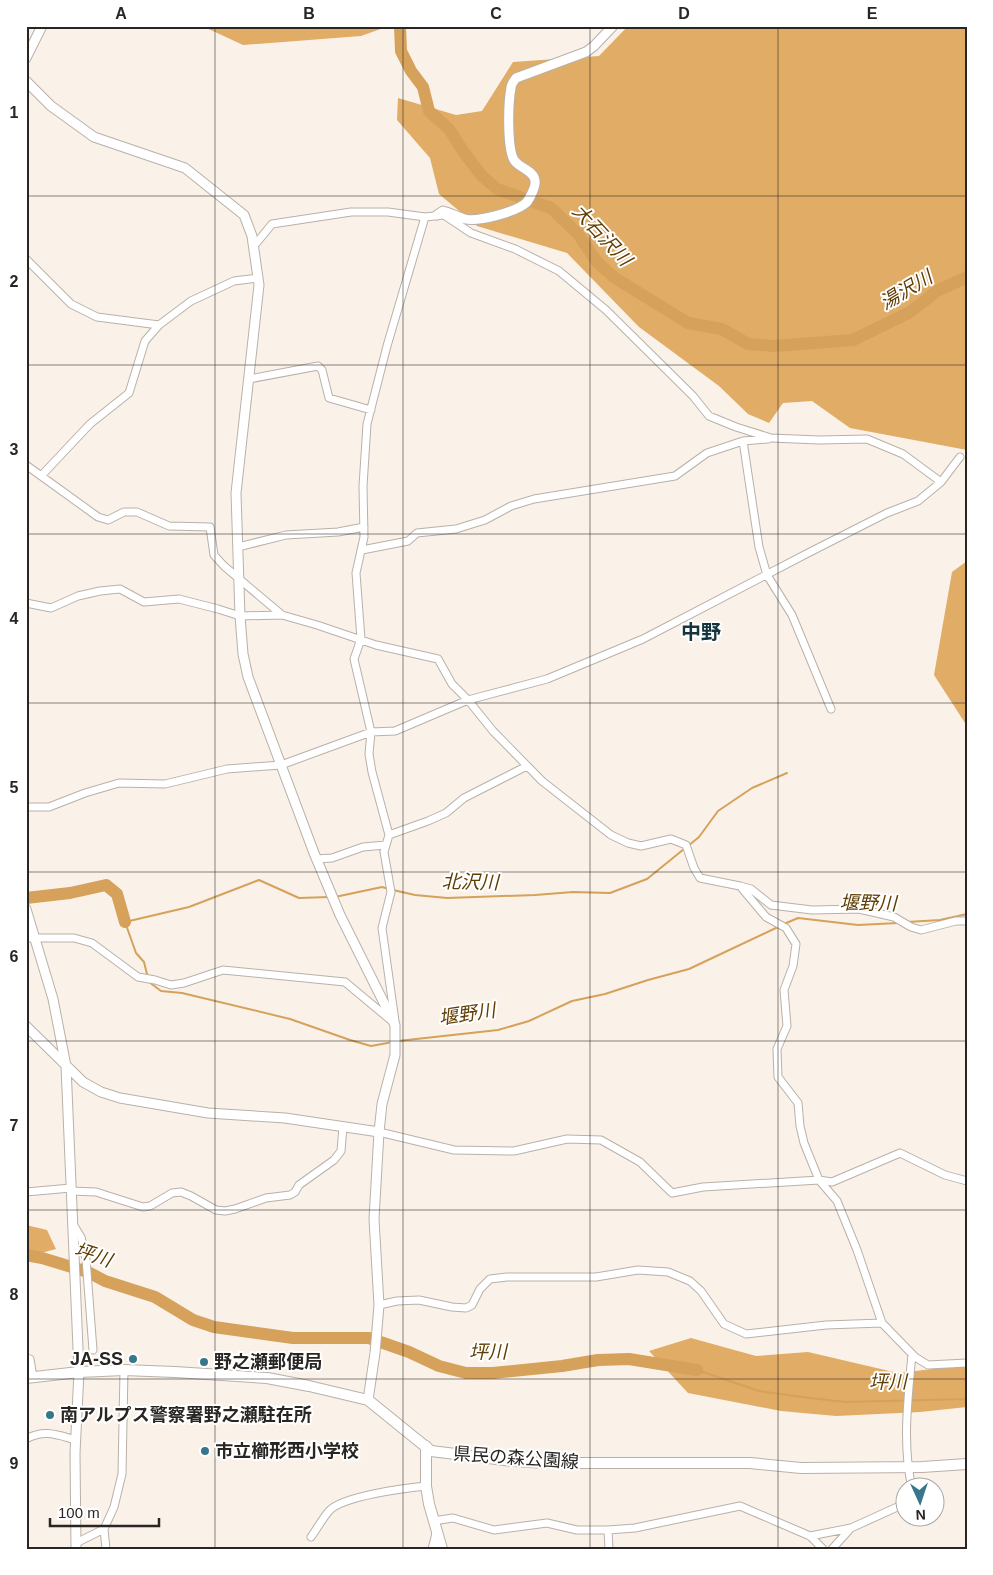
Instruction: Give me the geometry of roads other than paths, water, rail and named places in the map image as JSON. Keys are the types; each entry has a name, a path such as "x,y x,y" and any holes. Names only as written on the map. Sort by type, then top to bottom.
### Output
{"main road":[{"name":"県民の森公園線","path":"30,1377 124,1370 267,1378 368,1400 431,1450 513,1461 545,1463 750,1463 801,1468 907,1467 967,1464"},
{"path":"426,1446 426,1486 436,1533 442,1549"}],"street":[{"path":"26,58 42,26"},
{"path":"437,215 443,211 466,219 487,217 507,213 527,202 536,181 534,176 515,163 511,153 509,135 511,86 516,78 586,52 612,26"},
{"path":"26,81 51,106 94,137 185,168 244,215 254,246 259,285 236,493 243,654 248,677 316,859 334,902 396,1024"},
{"path":"254,246 272,224 351,212 388,212 425,217 444,215 471,233 515,249 559,271 619,322 693,396 709,416 771,438"},
{"path":"368,1400 375,1353 378,1309 374,1219 379,1132 382,1104 395,1054 396,1024 382,928 390,892 384,852 389,835 372,772 369,754 371,732 354,658 361,639 356,573 364,537 362,486 367,424 387,346 425,217"},
{"path":"26,259 71,304 97,317 158,325"},
{"path":"41,476 90,424 129,393 146,341 158,325 191,301 234,281 258,278"},
{"path":"249,379 318,366 322,370 329,398 371,410"},
{"path":"362,550 408,541 417,533 456,529 485,520 511,506 534,499 675,476 707,453 743,441 771,438 867,440 903,454 942,482"},
{"path":"743,441 759,547 768,575 792,615 831,709"},
{"path":"26,807 49,807 118,783 166,784 226,768 281,765 371,732 395,731 468,700 546,679 643,639 887,513 918,501 942,482 960,457"},
{"path":"26,464 98,517 108,520 124,512 137,512 170,526 210,528 214,556 239,580 282,615"},
{"path":"238,547 286,535 338,532 364,527"},
{"path":"26,602 51,608 78,596 120,589 144,602 179,599 240,616 282,615 400,651 438,659 452,684 527,766 542,781 611,835 628,843 641,846 671,839 687,848 694,868 700,878 751,889 771,906 812,910 859,909 897,919 921,930 956,920 967,921"},
{"path":"389,835 446,813 464,798 527,766"},
{"path":"316,859 332,858 363,847 386,845"},
{"path":"740,886 766,917 786,928 796,944 793,966 784,990 787,1026 778,1049 778,1077 798,1103 802,1134 819,1180 837,1201 857,1250 882,1323 912,1354 928,1365 967,1363"},
{"path":"26,910 30,939 53,999 66,1066 79,1372 76,1440 76,1546"},
{"path":"30,939 74,938 92,943 138,978 171,985 184,983 223,970 345,982 396,1024"},
{"path":"26,1026 83,1082 101,1092 136,1102 208,1113 285,1118 379,1132 454,1150 514,1151 567,1139 601,1140 640,1162 672,1193 703,1187 819,1180 832,1182 900,1153 945,1175 967,1181"},
{"path":"26,1192 71,1190 96,1192 143,1207 150,1206 172,1193 181,1192 216,1210 235,1209 266,1198 290,1195 295,1192 299,1185 334,1160 341,1151 343,1127"},
{"path":"73,1224 81,1237 86,1259 93,1350"},
{"path":"378,1309 397,1300 419,1300 466,1308 472,1305 480,1290 490,1279 596,1277 638,1270 668,1272 690,1281 701,1291 724,1324 746,1334 826,1325 882,1323"},
{"path":"910,1478 907,1467 912,1354"},
{"path":"26,1358 30,1359 30,1377"},
{"path":"106,1549 104,1529 114,1507 122,1474 124,1370"},
{"path":"26,1439 45,1432 76,1440"},
{"path":"311,1537 330,1510 354,1499 399,1489 426,1486"},
{"path":"433,1521 453,1518 494,1530 547,1523 577,1530 608,1530 635,1528 740,1506 810,1536 823,1549"},
{"path":"810,1536 852,1528 896,1508"},
{"path":"832,1549 852,1528"},
{"path":"76,1546 104,1529"},
{"path":"608,1530 609,1549"},
{"path":"432,1549 436,1533"}],"waterway":[{"name":"大石沢川","path":"400,26 401,51 411,71 423,87 429,111 449,129 482,176 497,189 551,208 578,234 597,262 615,278 688,323 722,329 748,344 774,346 853,340 910,312 937,291 967,277"},
{"name":"北沢川","path":"688,846 699,837 718,811 752,788 787,773"},
{"name":"北沢川","path":"393,890 415,895 447,898 573,892 610,893 647,879 684,849"},
{"name":"北沢川","path":"148,978 144,962 136,953 125,922 189,907 259,880 299,898 330,897"},
{"name":"堰野川","path":"26,898 70,893 106,885 117,894 125,922"},
{"name":"北沢川","path":"335,897 382,887 389,889"},
{"name":"堰野川","path":"907,922 940,920 967,914"},
{"name":"堰野川","path":"784,924 798,918 858,925 898,923"},
{"name":"堰野川","path":"398,1041 498,1030 529,1021 572,1001 605,994 689,969 778,927"},
{"name":"堰野川","path":"149,982 161,991 182,993 290,1019 371,1046 393,1042"},
{"name":"坪川","path":"26,1255 88,1272 105,1281 155,1297 193,1320 214,1327 293,1338 369,1338 409,1352 439,1366 466,1373 493,1373 562,1366 598,1360 629,1359 697,1370"},
{"name":"坪川","path":"697,1370 759,1391 845,1402 967,1399"}],"place":[{"name":"JA-SS","path":"133,1359"},
{"name":"野之瀬郵便局","path":"204,1362"},
{"name":"南アルプス警察署野之瀬駐在所","path":"50,1415"},
{"name":"市立櫛形西小学校","path":"205,1451"}],"district":[{"name":"中野","path":"701,632"}],"water label":[{"name":"湯沢川","path":"906,290"}]}
